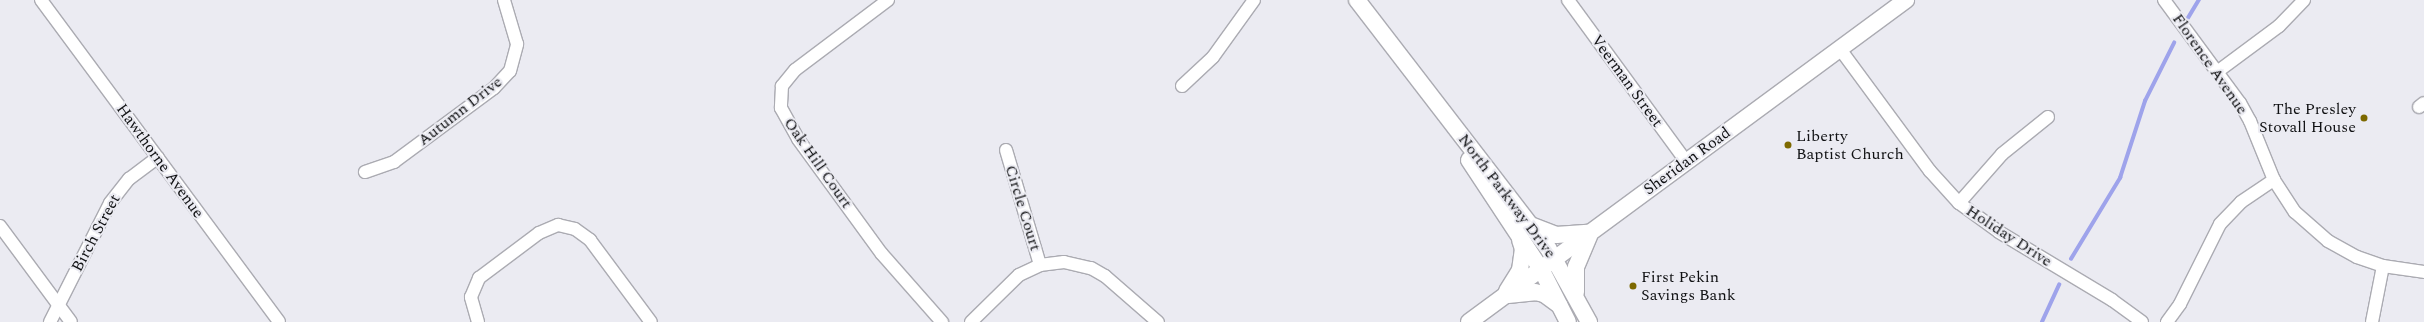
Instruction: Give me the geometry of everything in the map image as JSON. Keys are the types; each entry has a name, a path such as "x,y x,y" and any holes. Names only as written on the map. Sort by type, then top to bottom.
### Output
{"main road":[{"name":"North Parkway Drive","path":"1357,0 1414,76 1532,226 1555,259 1578,299 1589,322"},
{"name":"Sheridan Road","path":"1469,322 1906,0"},
{"name":"North Parkway Drive","path":"1414,76 1541,269 1568,322"},
{"path":"1532,226 1556,235 1581,235 1591,232"},
{"path":"1578,299 1576,267 1584,243 1591,232"},
{"path":"1503,297 1520,270 1523,249 1520,237"},
{"path":"1503,297 1535,292 1544,294 1561,307"}],"street":[{"name":"Hawthorne Avenue","path":"41,0 279,322"},
{"name":"Autumn Drive","path":"365,172 394,162 494,88 510,71 517,44 504,0"},
{"name":"Oak Hill Court","path":"888,0 794,70 782,86 780,100 790,128 873,242 942,322"},
{"path":"1182,86 1213,57 1254,0"},
{"name":"Veerman Street","path":"1568,0 1686,161"},
{"name":"Florence Avenue","path":"2164,0 2218,72 2250,121 2274,180 2291,207 2311,228 2337,247 2383,266 2424,272"},
{"path":"2218,72 2279,26 2304,0"},
{"name":"Holiday Drive","path":"1840,49 1930,171 1959,203 1999,232 2112,300 2142,322"},
{"path":"1959,203 2002,154 2048,117"},
{"name":"Circle Court","path":"1006,150 1040,265"},
{"name":"Birch Street","path":"50,322 110,203 129,179 158,158"},
{"path":"2167,322 2180,304 2220,224 2241,202 2274,180"},
{"path":"478,322 471,297 479,278 539,233 558,225 575,229 590,240 651,322"},
{"path":"0,226 71,322"},
{"path":"971,322 1006,285 1019,275 1040,265 1064,262 1091,268 1116,283 1158,322"},
{"path":"2372,322 2383,266"}],"waterway":[{"path":"2188,18 2199,0"},
{"path":"2071,259 2120,178 2145,101 2174,43"},
{"path":"2042,322 2059,285"}],"place":[{"name":"The Presley Stovall House","path":"2364,118"},
{"name":"Liberty Baptist Church","path":"1788,145"},
{"name":"First Pekin Savings Bank","path":"1633,286"}]}
